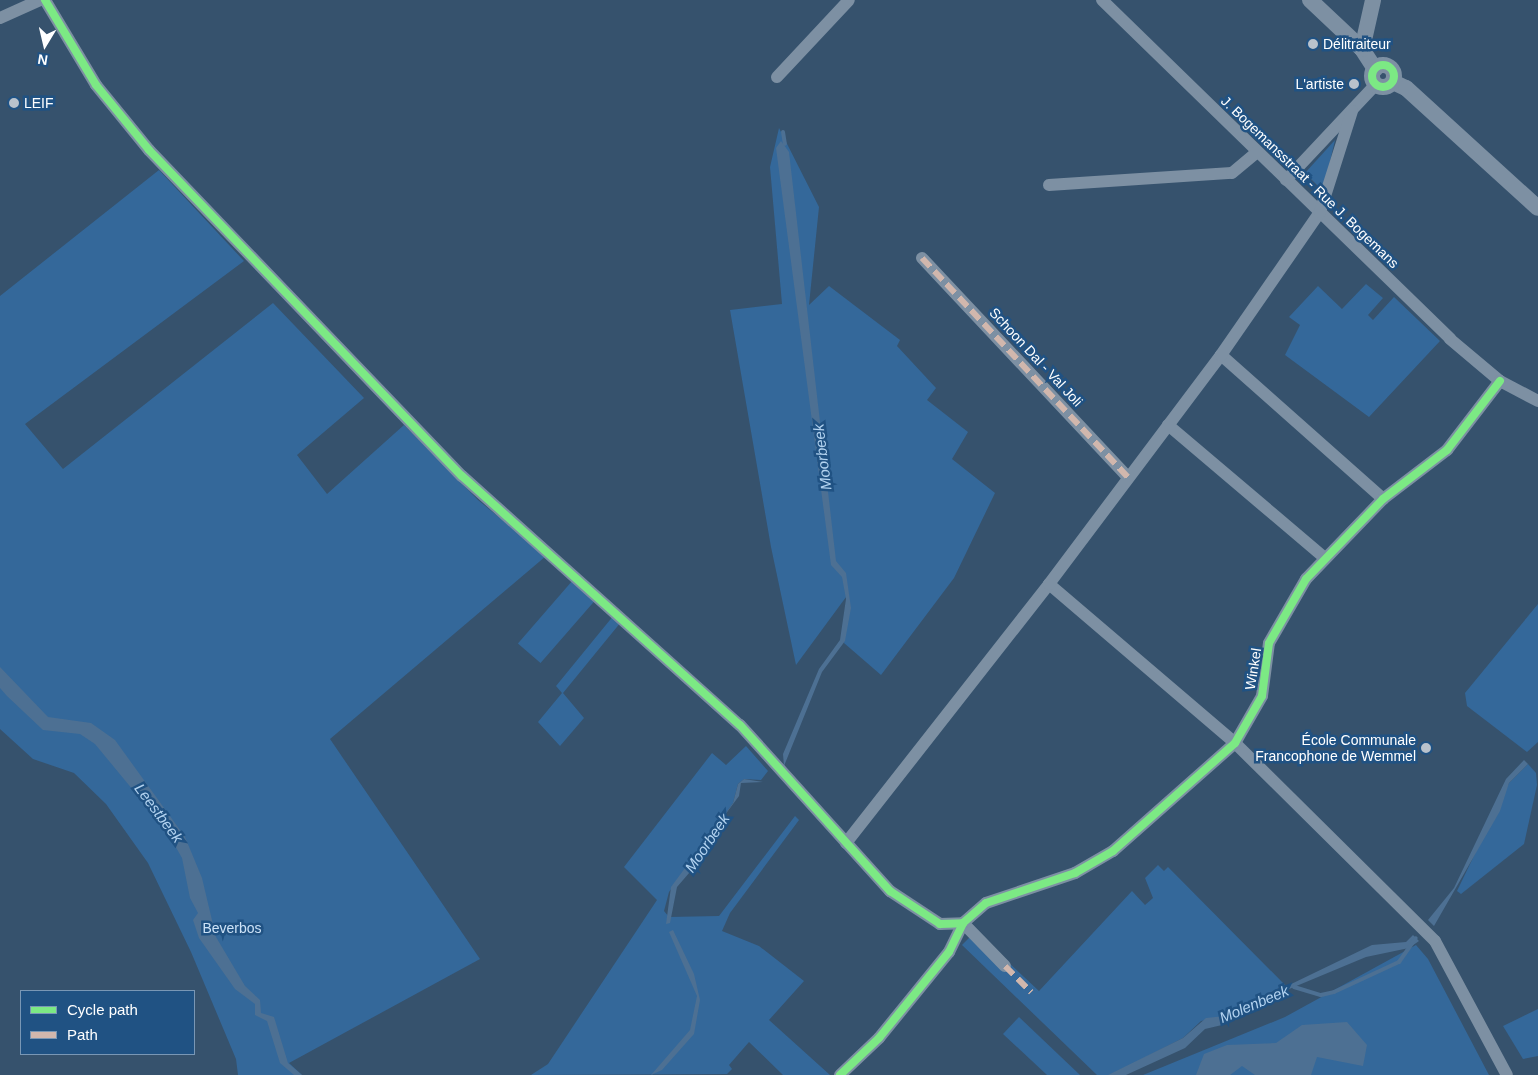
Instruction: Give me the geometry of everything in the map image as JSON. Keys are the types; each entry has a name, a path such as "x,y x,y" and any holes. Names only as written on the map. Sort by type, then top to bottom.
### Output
{"street":[{"path":"0,18 40,0"},
{"path":"45,0 113,108 208,215 462,476 740,725 890,891 918,912 940,924 963,923 1005,966"},
{"path":"777,77 849,0"},
{"name":"J. Bogemansstraat - Rue J. Bogemans","path":"1102,0 1450,339 1500,381 1538,402"},
{"path":"1310,0 1362,49 1381,78 1406,88 1538,208"},
{"path":"1362,49 1373,0"},
{"path":"1286,180 1381,78"},
{"path":"846,843 1049,584 1168,426 1221,355 1320,212 1352,111"},
{"path":"1050,185 1232,173 1257,152"},
{"name":"Schoon Dal - Val Joli","path":"922,258 1128,477"},
{"path":"1221,355 1383,499"},
{"name":"Winkel","path":"963,923 986,903 1075,873 1113,852 1235,743 1250,724 1262,696 1270,643 1306,579 1383,499 1447,450 1500,381"},
{"path":"1168,426 1325,558"},
{"path":"1049,584 1235,743 1435,941 1507,1075"},
{"path":"840,1075 919,989 948,952 963,923"}],"green space":[{"path":"779,128 819,207 809,305 829,286 900,340 897,346 936,388 927,400 968,432 952,459 995,493 954,578 881,675 844,643 849,593 796,665 771,547 730,310 782,304 770,167"},
{"path":"1335,140 1324,187 1320,188 1305,173"},
{"name":"Beverbos","path":"159,170 244,261 25,424 63,469 273,303 364,398 297,455 327,494 404,425 478,500 546,556 330,739 480,959 289,1063 302,1075 238,1075 236,1059 191,952 148,863 106,804 74,773 33,759 0,729 0,296"},
{"path":"1366,284 1383,298 1368,315 1373,320 1394,297 1440,341 1369,417 1285,355 1300,325 1289,317 1318,286 1342,309"},
{"path":"573,580 596,600 541,663 518,643"},
{"path":"1538,604 1538,742 1527,752 1467,706 1465,693"},
{"path":"614,615 621,622 563,693 584,718 560,746 538,722 562,693 556,686"},
{"path":"746,746 768,771 761,780 744,779 738,784 733,803 669,892 664,911 669,917 719,916 795,816 799,820 730,913 722,931 759,946 804,981 769,1020 830,1075 783,1075 749,1042 729,1065 732,1069 727,1074 531,1075 548,1064 657,900 624,867 712,753 726,765"},
{"path":"1528,764 1536,773 1537,785 1524,844 1461,894 1457,891 1509,783"},
{"path":"1158,865 1164,871 1168,867 1285,985 1225,1016 1201,1021 1183,1038 1109,1075 1097,1075 962,945 970,937 1008,962 1039,991 1132,891 1145,905 1153,898 1145,878"},
{"path":"1416,945 1428,959 1489,1075 1143,1075 1285,1017"},
{"path":"1538,1009 1538,1056 1523,1059 1503,1026"},
{"path":"1019,1017 1080,1075 1047,1075 1003,1034"}],"water":[{"path":"781,141 789,152 836,561 846,573 851,608 845,641 822,672 784,766 783,754 819,669 840,640 846,599 842,577 831,565 776,148"},
{"name":"Leestbeek","path":"0,667 48,717 91,723 115,740 185,837 202,878 216,937 245,986 260,1000 261,1013 274,1017 288,1063 302,1075 294,1075 280,1063 267,1021 255,1015 255,1004 235,989 199,938 193,920 198,913 190,898 182,858 166,830 95,744 80,734 43,730 7,696 0,688"},
{"path":"1524,760 1528,764 1509,783 1500,811 1434,926 1428,920 1454,888 1506,779"},
{"path":"744,779 763,782 741,783 739,796 713,831 696,865 677,887 670,923 666,924 671,887 733,803 738,784"},
{"path":"673,930 694,974 700,1000 694,1034 662,1070 651,1075 690,1030 697,996 669,932"},
{"path":"1413,935 1419,941 1409,948 1366,957 1282,992 1222,1025 1205,1029 1185,1048 1126,1075 1108,1075 1183,1038 1206,1018 1225,1016 1372,945 1406,942"},
{"path":"1347,1022 1367,1045 1363,1066 1317,1057 1311,1075 1255,1075 1242,1066 1230,1075 1196,1075 1204,1054 1227,1045 1276,1043 1302,1025"}],"waterway":[{"name":"Moorbeek","path":"783,132 785,144"},
{"name":"Molenbeek","path":"1294,987 1321,995 1334,992 1399,962 1416,938"}],"marked path":[{"path":"922,258 1128,477"},
{"path":"1005,966 1031,992"}],"cycle path":[{"path":"45,0 96,85 149,150 462,476 740,725 890,891 940,924 963,923"},
{"path":"1383,65 1391,68 1394,76 1391,84 1383,87 1375,84 1372,76 1375,68 1383,65"},
{"path":"840,1075 879,1038 949,952 963,923 986,903 1075,873 1113,851 1235,743 1262,696 1269,643 1306,579 1383,499 1447,450 1500,381"}],"place":[{"name":"Délitraiteur","path":"1313,44"},
{"name":"L'artiste","path":"1354,84"},
{"name":"LEIF","path":"14,103"},
{"name":"École Communale Francophone de Wemmel","path":"1426,748"}]}
